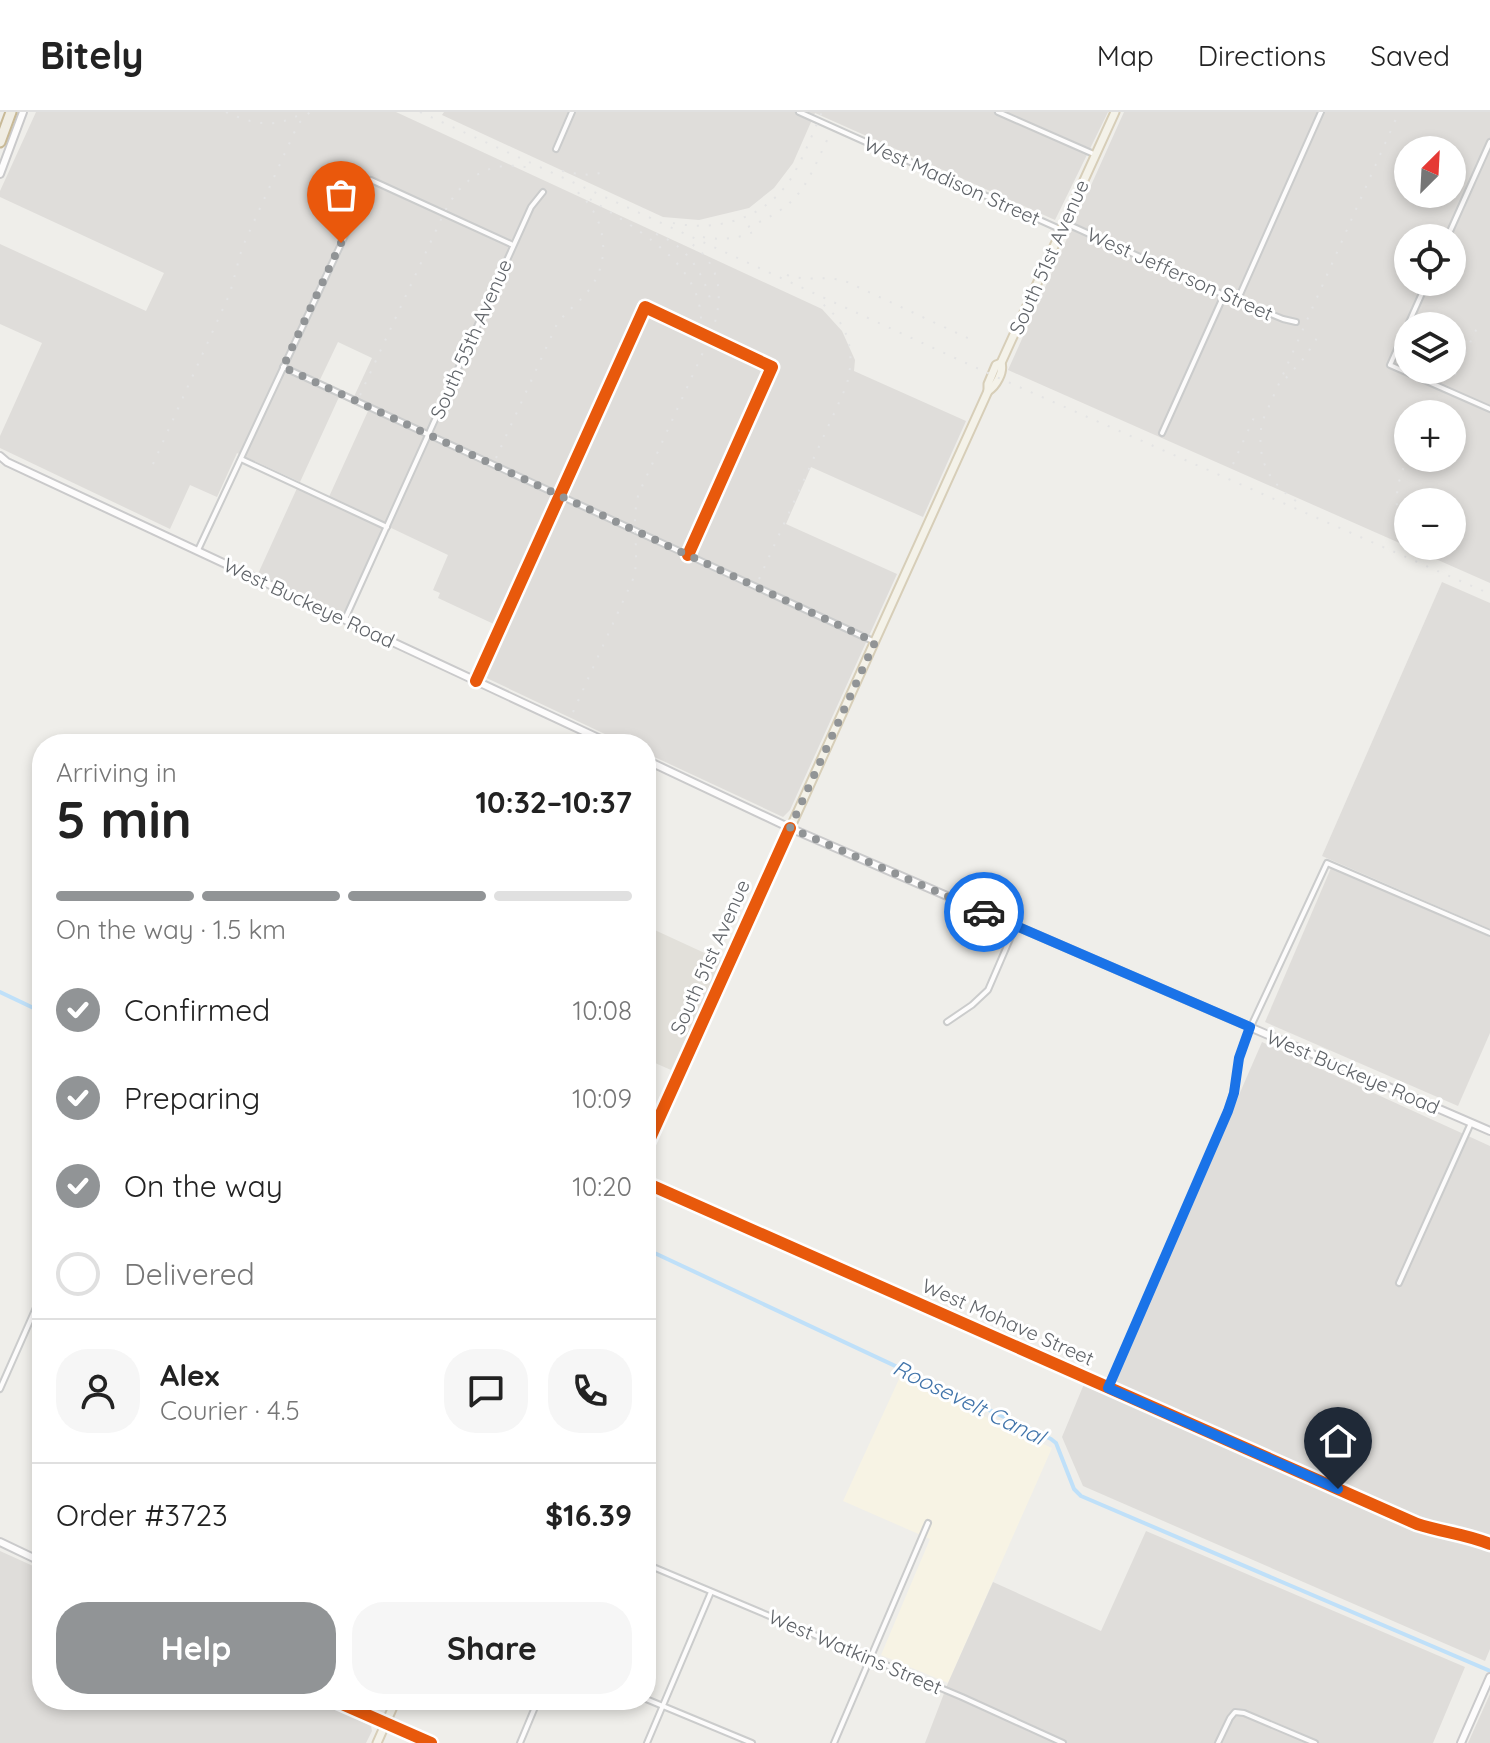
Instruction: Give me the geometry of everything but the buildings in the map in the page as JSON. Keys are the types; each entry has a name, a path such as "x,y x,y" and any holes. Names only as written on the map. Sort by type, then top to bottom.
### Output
{"highway":[{"path":"0,142 11,112"}],"main road":[{"path":"0,174 23,112"},
{"name":"South 51st Avenue","path":"656,1125 988,391 996,365 1001,363 1115,112"},
{"name":"West Buckeye Road","path":"2,460 590,734"},
{"name":"West Buckeye Road","path":"656,765 790,828 1490,1131"},
{"name":"West Mohave Street","path":"656,1187 1417,1524 1490,1544"},
{"path":"0,1542 32,1557"},
{"path":"1461,1743 1490,1678"},
{"path":"355,1710 431,1743"},
{"path":"377,1743 391,1710"}],"street":[{"path":"556,149 572,112"},
{"name":"West Madison Street","path":"799,112 1063,227"},
{"path":"998,112 1096,153"},
{"path":"1238,299 1321,112"},
{"path":"1453,224 1490,142"},
{"path":"197,551 371,180 513,245"},
{"name":"South 55th Avenue","path":"345,619 513,245 531,207 543,192"},
{"name":"West Jefferson Street","path":"1063,227 1296,322"},
{"path":"1162,433 1224,295"},
{"path":"1421,296 1390,365 1490,409"},
{"path":"476,681 645,307 772,367 688,555"},
{"path":"283,367 875,642"},
{"path":"241,459 387,527"},
{"path":"1108,1388 1228,1111 1239,1058 1250,1027 1327,863 1490,933"},
{"path":"947,1022 988,990 1016,925"},
{"path":"1399,1283 1471,1123"},
{"path":"0,1389 32,1317"},
{"path":"834,1743 928,1523"},
{"name":"West Watkins Street","path":"656,1568 962,1697 1063,1743"},
{"path":"647,1743 711,1592"},
{"path":"656,1703 752,1743"},
{"path":"520,1743 534,1710"},
{"path":"1218,1743 1235,1712 1315,1743"}],"shaded area":[{"path":"36,112 396,112 822,309 842,331 855,360 854,371 966,421 923,517 811,467 786,524 897,574 790,810 783,817 656,758 656,734 605,734 476,673 498,626 438,598 440,593 433,590 448,555 387,526 344,617 257,576 298,486 328,499 368,411 351,403 372,358 338,342 317,386 339,397 300,482 237,453 217,497 190,485 170,529 0,448 0,436 42,343 0,324 0,244 146,311 164,273 0,197"},
{"path":"444,112 1108,112 1055,220 815,113 793,163 774,188 749,208 699,220 663,217 442,115"},
{"path":"1124,112 1490,112 1490,583 1438,560 1466,560 1466,488 1394,488 1394,541 1008,370"},
{"path":"1442,582 1490,603 1490,929 1322,856"},
{"path":"1331,868 1490,937 1490,1033 1458,1106 1265,1022"},
{"path":"656,931 722,961 671,1070 656,1063"},
{"path":"1262,1042 1490,1146 1490,1543 1487,1550 1490,1552 1490,1649 1485,1661 1083,1486 1062,1437 1084,1384 1109,1394"},
{"path":"900,1377 1052,1448 948,1683 881,1655 930,1539 843,1501"},
{"path":"1146,1531 1465,1667 1433,1743 925,1743 993,1582 1101,1631"},
{"path":"0,1551 32,1565 32,1710 338,1710 371,1726 372,1731 366,1743 0,1743"},
{"path":"1490,1694 1490,1743 1468,1743"}],"waterway":[{"name":"Roosevelt Canal","path":"0,992 32,1007"},
{"name":"Roosevelt Canal","path":"656,1254 1051,1439 1056,1443 1074,1489 1081,1496 1490,1671"}],"railway":[{"path":"226,112 265,123 284,121 304,112"},
{"path":"153,464 230,293 242,248 294,133 310,112"},
{"path":"420,112 992,375 1490,594"},
{"path":"673,223 722,224 738,220 767,204 790,180 822,112"},
{"path":"1296,501 1278,485 1266,468 1261,447 1262,422 1399,112"},
{"path":"748,227 791,202 807,182 828,138"},
{"path":"360,395 451,200 469,181 490,169 503,166 531,168"},
{"path":"562,171 584,175 602,173"},
{"path":"496,458 557,324 591,287 602,261 602,233 597,220 591,207 571,187"},
{"path":"590,199 662,248 677,264 690,281 698,300 701,321"},
{"path":"703,237 733,238 761,228"},
{"path":"656,234 677,246 693,263 705,283 712,307"},
{"path":"573,712 634,577 635,514 639,493 715,324 719,297 715,273 701,251 689,242"},
{"path":"787,275 845,281 972,340"},
{"path":"759,579 846,387 849,374 850,351 844,330 820,302"},
{"path":"1466,352 1477,328"},
{"path":"1286,378 1317,338"},
{"path":"1233,464 1257,411"},
{"path":"1398,488 1402,472"}],"cycle path":[{"path":"476,681 645,307 772,367 688,555"},
{"path":"656,1125 790,828"},
{"path":"656,1187 1417,1524 1490,1544"},
{"path":"356,1710 431,1743"}],"way so far":[{"path":"341,243 283,367 875,642 790,828 984,912"}],"route":[{"path":"984,912 1250,1027 1241,1048 1228,1111 1108,1388 1338,1489"}]}
